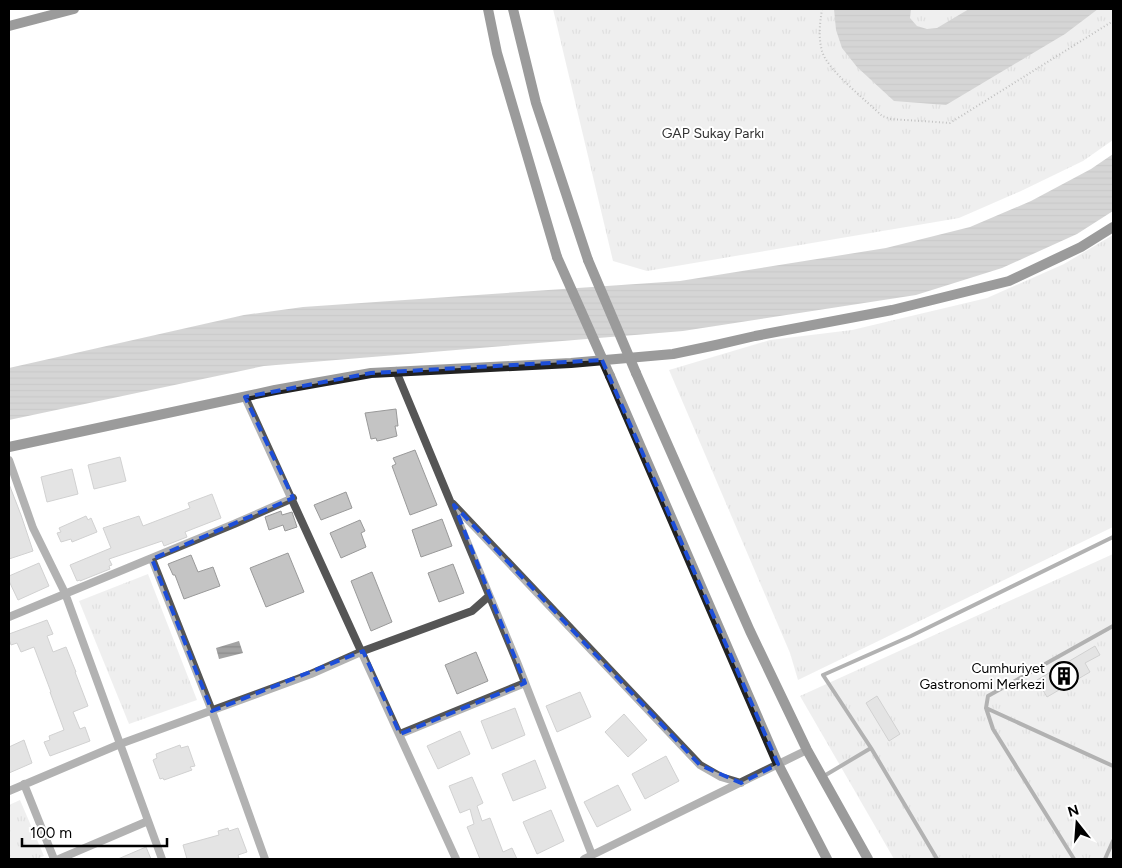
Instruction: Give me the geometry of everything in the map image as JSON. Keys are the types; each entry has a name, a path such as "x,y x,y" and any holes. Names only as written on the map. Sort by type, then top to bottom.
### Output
{"main road":[{"path":"9,26 74,9"},
{"path":"488,9 496,53 557,257 778,764 827,859"},
{"path":"513,9 536,103 588,260 750,631 807,750 868,859"},
{"path":"9,447 245,397 371,373 571,363 673,354 892,310 1009,281 1081,247 1113,227"}],"street":[{"path":"396,371 490,596 592,855"},
{"path":"245,397 363,651 456,859"},
{"path":"9,460 33,528 65,593 162,859"},
{"path":"9,617 152,559 292,498"},
{"path":"450,500 700,765 721,777 741,782"},
{"path":"152,559 212,711 265,859"},
{"path":"9,791 120,744 312,674 363,651 472,611 490,596"},
{"path":"400,734 525,683"},
{"path":"584,859 807,750"},
{"path":"24,784 54,859"},
{"path":"59,859 148,821"}],"lane":[{"path":"937,859 871,748 823,675 911,636 1113,537"},
{"path":"1074,859 993,729 986,708 988,696 1113,626"},
{"path":"986,708 1113,766"},
{"path":"822,778 871,748"},
{"path":"1105,859 1113,841"}],"path":[{"path":"822,9 819,34 822,53 832,68 882,116 891,119 950,123 1113,21"}],"highlighted area":[{"path":"602,360 778,764 741,783 700,765 454,505 525,683 400,734 363,651 212,711 152,559 293,498 245,397 371,373"}],"green space":[{"name":"GAP Sukay Parkı","path":"553,9 1113,9 1113,140 1083,161 959,218 647,271 613,261"},
{"path":"1113,235 1113,527 798,680 790,653 669,370 770,340 852,330 987,298 1064,264"},
{"path":"1113,554 1113,859 894,859 800,696"},
{"path":"148,574 197,700 129,724 79,601"},
{"path":"20,800 44,856 37,859 9,859 9,805"}],"shaded area":[{"path":"834,9 911,9 910,18 917,26 927,29 937,28 969,9 1098,9 1065,34 946,105 894,101 857,67 842,48 836,30"},
{"path":"1113,154 1113,211 1077,234 1002,268 916,295 683,331 264,366 9,420 9,368 244,315 303,307 680,281 886,248 970,227 1031,201 1091,169"},
{"path":"239,641 243,653 219,659 216,648"}],"building":[{"path":"396,409 398,426 395,426 397,436 377,441 376,438 371,439 365,413"},
{"path":"415,450 437,505 410,515 392,466 396,464 393,458"},
{"path":"120,457 126,481 94,489 88,465"},
{"path":"72,469 78,494 47,502 41,477"},
{"path":"9,484 33,551 9,559"},
{"path":"346,492 352,508 321,520 314,505"},
{"path":"212,494 221,518 185,532 187,537 164,546 162,541 109,559 112,565 109,566 110,569 77,581 70,565 111,548 103,528 139,516 143,526 190,508 188,503"},
{"path":"281,511 282,515 292,512 297,527 285,531 283,525 269,530 265,517"},
{"path":"86,516 88,520 91,518 97,532 72,542 71,539 61,542 57,533 61,532 59,528"},
{"path":"442,519 452,546 421,557 412,530"},
{"path":"360,520 365,531 361,533 366,547 341,558 330,533"},
{"path":"288,553 304,592 266,607 250,568"},
{"path":"191,555 198,572 213,567 220,586 184,599 175,575 173,575 168,564"},
{"path":"39,563 49,586 18,600 9,581 9,576"},
{"path":"453,564 464,593 439,602 428,573"},
{"path":"372,572 392,622 371,631 351,581"},
{"path":"47,620 53,634 47,636 53,652 66,647 76,672 88,706 73,712 80,729 85,727 90,741 50,756 44,742 50,740 49,736 64,730 51,692 34,647 21,652 17,643 11,645 9,639 9,634"},
{"name":"Cumhuriyet Gastronomi Merkezi","path":"1095,646 1100,655 1085,663 1090,672 1047,697 1037,680"},
{"path":"476,652 488,681 457,694 445,665"},
{"path":"580,692 591,717 557,732 546,706"},
{"path":"877,696 900,734 889,741 866,703"},
{"path":"515,708 525,735 492,749 481,721"},
{"path":"624,714 647,740 628,757 605,732"},
{"path":"460,731 470,754 438,769 427,746"},
{"path":"24,740 32,763 9,773 9,747"},
{"path":"180,745 181,748 188,746 195,766 190,767 192,770 164,780 163,778 160,779 153,760 157,758 156,754"},
{"path":"666,756 679,781 645,799 632,774"},
{"path":"535,760 546,788 513,801 502,774"},
{"path":"472,777 483,803 477,806 482,821 490,818 503,852 512,848 517,859 480,859 467,827 474,824 470,809 460,813 449,786"},
{"path":"618,785 631,810 597,827 584,802"},
{"path":"551,810 564,841 537,854 523,822"},
{"path":"228,828 229,831 238,828 247,852 238,855 239,858 234,859 187,859 183,845 219,835 218,831"},
{"path":"146,847 151,859 118,859"}],"place":[{"name":"Cumhuriyet Gastronomi Merkezi","path":"1064,676"}]}
